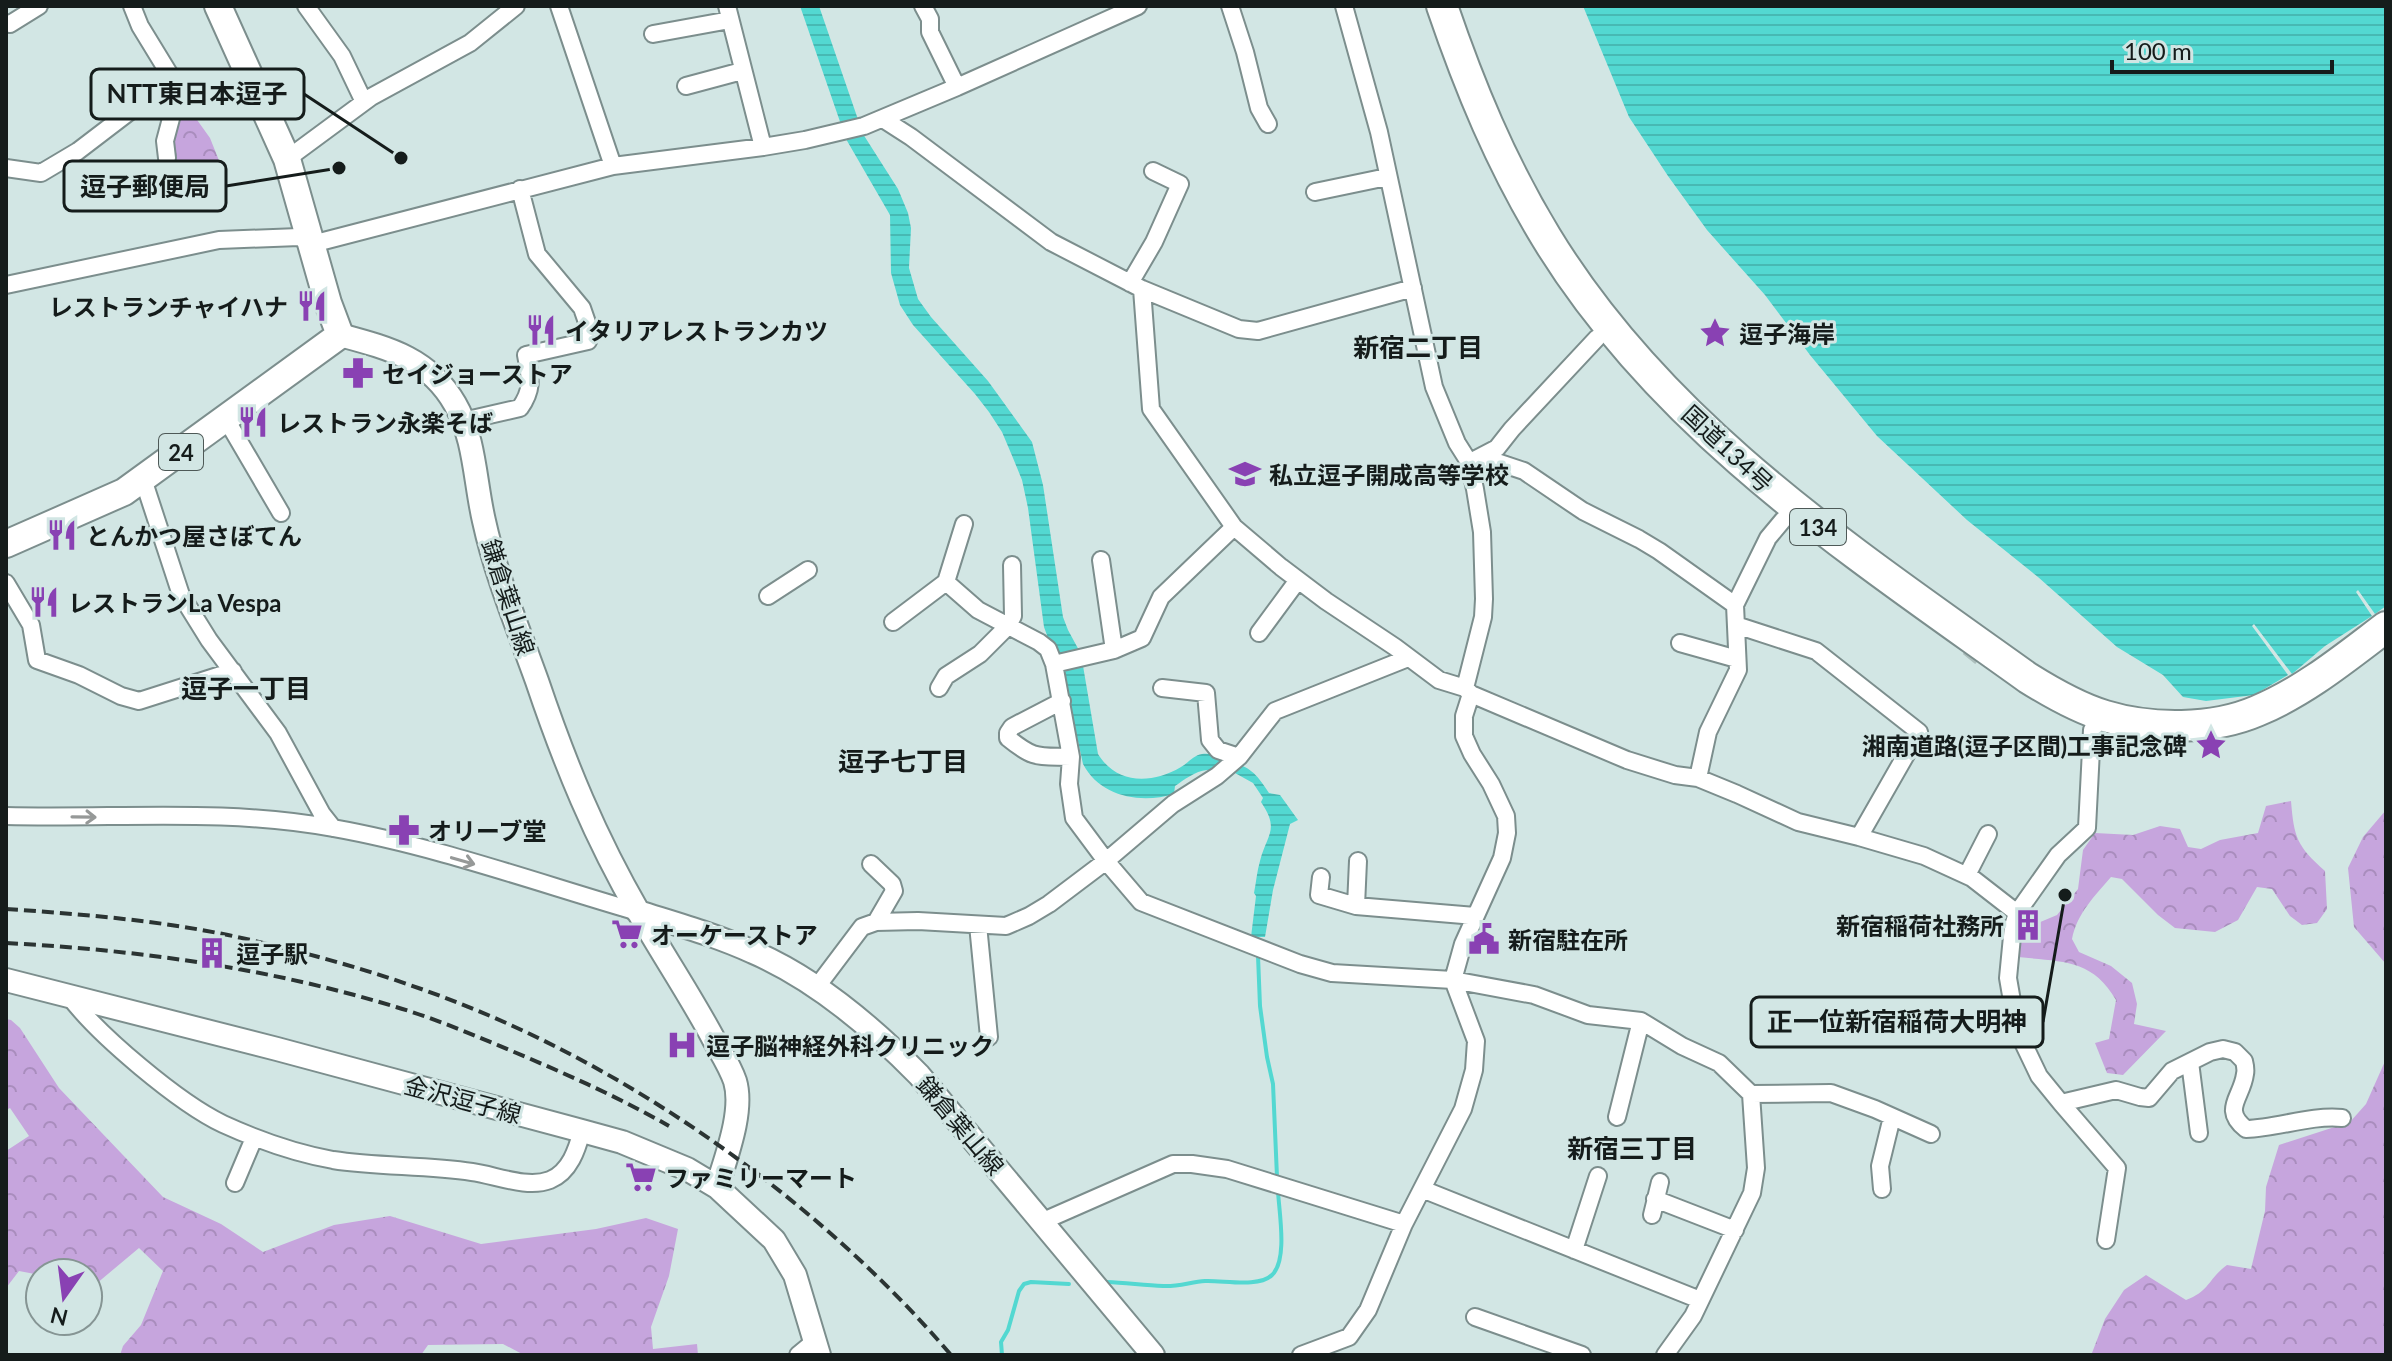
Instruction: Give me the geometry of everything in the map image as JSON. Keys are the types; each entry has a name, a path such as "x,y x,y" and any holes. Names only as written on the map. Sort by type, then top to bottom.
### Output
{"highway":[{"name":"国道134号","path":"1442,6 1471,89 1514,183 1578,285 1644,367 1732,455 1779,496 2028,678 2057,696 2106,716 2154,725 2206,724 2255,713 2286,697 2386,627"}],"main road":[{"path":"218,6 287,159 340,335"},
{"name":"鎌倉葉山線","path":"340,335 392,350 425,367 445,389 463,421 484,522 503,588 583,806 638,912 694,1004 735,1082 735,1124 717,1187"},
{"name":"24","path":"6,544 124,492 340,335"},
{"name":"鎌倉葉山線","path":"638,912 755,952 791,971 844,1007 919,1075 1153,1355"},
{"name":"金沢逗子線","path":"6,980 582,1131 655,1155 717,1187 774,1240 795,1275 811,1350"}],"street":[{"path":"6,23 10,24 39,6"},
{"path":"132,6 140,26 173,80 177,96 165,141 167,158"},
{"path":"306,6 342,56 364,102"},
{"path":"287,159 364,102 470,43 516,6"},
{"path":"559,6 613,166"},
{"path":"923,6 930,19 930,32 957,87"},
{"path":"6,285 219,240 299,237 312,244 613,166 763,147 840,133 883,119 1137,6"},
{"path":"1230,6 1259,108 1268,124"},
{"path":"1344,6 1379,132 1434,387 1457,443 1475,459 1524,471 1583,511 1659,551 1735,605"},
{"path":"652,36 728,13 763,147"},
{"path":"686,86 742,71"},
{"path":"6,168 41,173 78,151 133,109 153,100 177,96"},
{"path":"883,119 1051,242 1136,286 1239,329 1258,331 1413,288"},
{"path":"1153,171 1180,184 1136,286 1151,409 1234,527 1298,580 1439,680 1627,760 1675,775 1698,778 1798,822 1924,856 1967,875 2017,913"},
{"path":"1315,192 1387,177"},
{"path":"463,421 520,408 529,395 531,379 526,355 588,341 591,334 582,308 537,254 520,189"},
{"path":"1475,459 1497,448 1597,338"},
{"path":"226,419 281,513"},
{"path":"1301,1355 1349,1337 1358,1327 1404,1224 1463,1109 1474,1070 1476,1041 1453,980 1463,944 1502,858 1507,833 1506,816 1464,736 1464,716 1483,617 1485,578 1475,459"},
{"path":"143,479 181,595 209,640 278,733 322,814 333,828"},
{"path":"1698,778 1708,732 1738,670 1735,605 1768,538 1783,520"},
{"path":"893,622 946,582 964,524"},
{"path":"1057,664 1114,650 1142,638 1161,597 1234,527"},
{"path":"1101,560 1114,650"},
{"path":"939,688 946,676 980,654 1008,626 1013,616 1012,565"},
{"path":"768,596 808,570"},
{"path":"1259,633 1298,580"},
{"path":"946,582 978,610 1048,649 1057,664 1071,757 1069,784 1074,818 1141,902 1300,964 1332,973 1453,980 1534,995 1588,1015 1641,1021 1682,1046 1719,1063 1751,1094 1756,1168 1752,1193 1693,1316 1665,1355"},
{"path":"6,583 31,625 37,660 79,675 121,696 139,701 233,671"},
{"path":"1736,625 1816,651 1919,732 1859,837"},
{"path":"1680,643 1737,659"},
{"path":"816,988 862,927 876,922 1006,926 1029,916 1106,861 1173,804 1217,776 1237,759 1275,711 1408,658"},
{"path":"1162,688 1206,693 1210,740 1218,750 1237,759"},
{"path":"1062,701 1012,727 1008,738 1034,756 1071,757"},
{"path":"2096,724 2092,730 2087,828 2058,855 2017,913 2008,978 2017,1030 2039,1076 2117,1168 2106,1240"},
{"path":"6,816 226,817 333,828 426,850 638,912"},
{"path":"1967,875 1988,834"},
{"path":"1356,906 1358,861"},
{"path":"871,864 892,884 894,891 876,922"},
{"path":"1321,877 1319,895 1356,906 1475,916"},
{"path":"978,925 989,1037"},
{"path":"69,996 83,1014 147,1070 212,1117 271,1145 331,1160 472,1172 529,1182 549,1180 561,1172 572,1159 582,1131"},
{"path":"1974,1011 2011,1003"},
{"path":"1616,1117 1641,1021"},
{"path":"2061,1103 2116,1090 2149,1098 2172,1071 2223,1049 2235,1052 2244,1061 2245,1074 2233,1108 2236,1121 2246,1129 2303,1120 2342,1118"},
{"path":"2190,1062 2199,1133"},
{"path":"1751,1094 1831,1093 1931,1134"},
{"path":"1882,1189 1880,1166 1892,1117"},
{"path":"235,1183 254,1138"},
{"path":"1041,1222 1173,1164 1192,1164 1227,1169 1404,1224"},
{"path":"1574,1250 1598,1176"},
{"path":"1660,1182 1654,1207 1735,1230"},
{"path":"1422,1189 1700,1300"},
{"path":"1475,1317 1582,1355"}],"green space":[{"path":"190,110 210,138 220,163 182,177 172,146 180,115"},
{"path":"2291,801 2299,840 2308,855 2325,871 2327,909 2317,923 2302,925 2290,916 2272,889 2257,887 2238,920 2215,932 2175,928 2122,879 2111,877 2087,905 2072,939 2079,952 2111,966 2132,983 2137,1004 2134,1024 2166,1031 2123,1075 2107,1073 2095,1043 2109,1039 2116,1000 2107,986 2086,969 2062,962 2018,957 2019,931 2057,915 2078,889 2083,850 2095,833 2133,835 2160,826 2180,829 2188,847 2201,849 2220,840 2258,833 2266,806"},
{"path":"2386,810 2386,964 2354,927 2348,868 2363,837"},
{"path":"6,1019 20,1028 59,1088 163,1197 221,1224 263,1252 334,1225 390,1216 481,1244 596,1229 646,1218 678,1229 669,1276 651,1327 653,1349 697,1344 698,1355 524,1355 503,1344 428,1345 421,1355 120,1355 123,1346 141,1325 163,1271 139,1248 104,1277 104,1257 24,1257 24,1272 19,1271 6,1288 6,1151 29,1136 10,1108 6,1110"},
{"path":"2386,1059 2386,1355 2087,1355 2092,1353 2105,1319 2124,1290 2146,1275 2186,1300 2200,1293 2227,1265 2251,1269 2265,1211 2266,1187 2279,1145 2350,1122 2366,1104"}],"water":[{"path":"800,6 819,6 863,134 898,189 908,213 911,228 909,268 918,299 988,381 1032,442 1043,485 1063,617 1081,654 1098,754 1115,772 1147,779 1170,773 1199,755 1214,755 1249,770 1269,793 1280,795 1298,820 1290,824 1265,937 1251,937 1257,873 1271,826 1261,802 1263,798 1253,783 1235,773 1207,770 1175,786 1174,794 1135,798 1111,791 1100,784 1083,764 1059,655 1044,627 1022,480 1002,432 989,412 913,325 900,305 891,273 890,215 846,139"},
{"path":"1583,6 2386,6 2386,606 2375,614 2358,590 2356,592 2372,616 2325,646 2292,674 2254,624 2252,626 2288,675 2254,695 2206,701 2183,697 2163,675 2117,647 1967,520 1877,436 1765,295 1707,230 1668,176 1629,117"}],"waterway":[{"path":"1258,956 1260,1006 1273,1084 1277,1177"},
{"path":"1107,1282 1168,1286 1266,1279 1277,1268 1280,1258 1278,1191"},
{"path":"1002,1355 1001,1342 1024,1284 1069,1284"}],"tunnel":[{"path":"1969,659 1991,632"}],"railway":[{"path":"6,909 173,925 291,950 415,987 542,1040 607,1074 671,1113 793,1202 850,1250 951,1355"},
{"path":"6,943 105,950 203,963 348,993 412,1012 478,1037 598,1089 669,1126"}],"place":[{"name":"NTT東日本逗子","path":"401,158"},
{"name":"逗子郵便局","path":"339,168"},
{"name":"レストランチャイハナ","path":"312,306"},
{"name":"イタリアレストランカツ","path":"541,330"},
{"name":"逗子海岸","path":"1715,333"},
{"name":"セイジョーストア","path":"358,373"},
{"name":"レストラン永楽そば","path":"253,422"},
{"name":"私立逗子開成高等学校","path":"1245,474"},
{"name":"とんかつ屋さぼてん","path":"62,535"},
{"name":"レストランLa Vespa","path":"44,602"},
{"name":"湘南道路(逗子区間)工事記念碑","path":"2211,745"},
{"name":"オリーブ堂","path":"404,830"},
{"name":"正一位新宿稲荷大明神","path":"2065,895"},
{"name":"新宿稲荷社務所","path":"2028,925"},
{"name":"オーケーストア","path":"627,934"},
{"name":"新宿駐在所","path":"1484,939"},
{"name":"逗子駅","path":"212,953"},
{"name":"逗子脳神経外科クリニック","path":"682,1045"},
{"name":"ファミリーマート","path":"641,1177"}],"district":[{"name":"新宿二丁目","path":"1418,347"},
{"name":"逗子一丁目","path":"246,688"},
{"name":"逗子七丁目","path":"903,761"},
{"name":"新宿三丁目","path":"1632,1148"}]}
